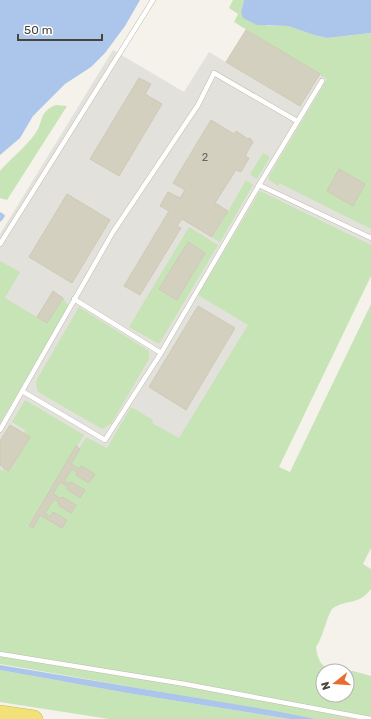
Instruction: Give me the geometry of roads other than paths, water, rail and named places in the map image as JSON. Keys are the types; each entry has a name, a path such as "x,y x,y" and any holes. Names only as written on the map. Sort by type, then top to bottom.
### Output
{"highway":[{"path":"0,714 34,719"}],"lane":[{"path":"0,244 153,0"},
{"path":"0,430 113,232 198,105 214,73 297,121"},
{"path":"22,391 105,440 161,353 259,185 322,81"},
{"path":"259,185 371,238"},
{"path":"74,299 161,353"},
{"path":"0,654 185,684 371,719"}],"water":[{"path":"0,0 140,0 125,26 105,53 91,67 65,84 33,116 20,138 0,155"},
{"path":"244,0 371,0 371,33 327,38 288,26 257,25 243,18 241,12"},
{"path":"0,665 316,719 290,719 127,693 0,670"}],"waterway":[{"path":"0,214 3,216 0,220"}]}
